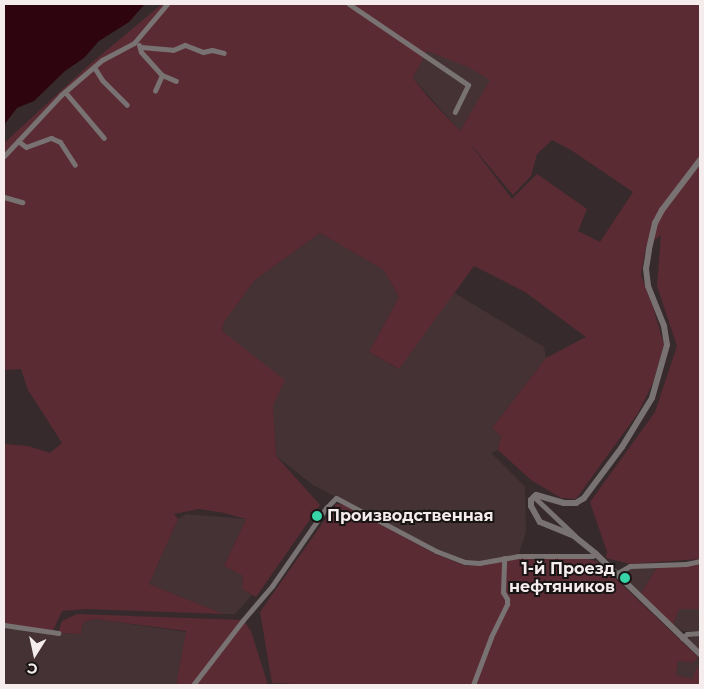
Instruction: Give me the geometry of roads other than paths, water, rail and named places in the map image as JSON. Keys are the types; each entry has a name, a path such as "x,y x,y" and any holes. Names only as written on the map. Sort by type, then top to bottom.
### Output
{"street":[{"path":"4,156 65,92 113,53 136,41 167,4"},
{"path":"349,4 468,85 455,112"},
{"path":"136,41 141,47 141,52 162,75 176,81"},
{"path":"141,47 173,50 184,45 203,52 224,53"},
{"path":"94,67 102,80 126,105"},
{"path":"155,91 162,75"},
{"path":"65,92 104,138"},
{"path":"18,141 26,147 51,138 60,142 75,165"},
{"path":"533,496 540,496 564,503 580,501 622,447 652,398 667,345 664,326 648,286 646,269 649,250 655,223 662,210 700,160"},
{"path":"4,197 22,202"},
{"path":"533,496 530,506 540,522 574,536"},
{"path":"533,496 700,654"},
{"path":"193,685 244,618 272,586 326,508 336,498 457,560 479,563 518,556 592,556 596,554"},
{"path":"473,685 491,637 507,604 507,599 503,592 504,558"},
{"path":"616,574 630,566 686,564 700,561"},
{"path":"4,625 58,633"},
{"path":"682,638 687,634 700,633"}],"place":[{"name":"Производственная","path":"317,516"},
{"name":"1-й Проезд нефтяников","path":"625,578"}]}
